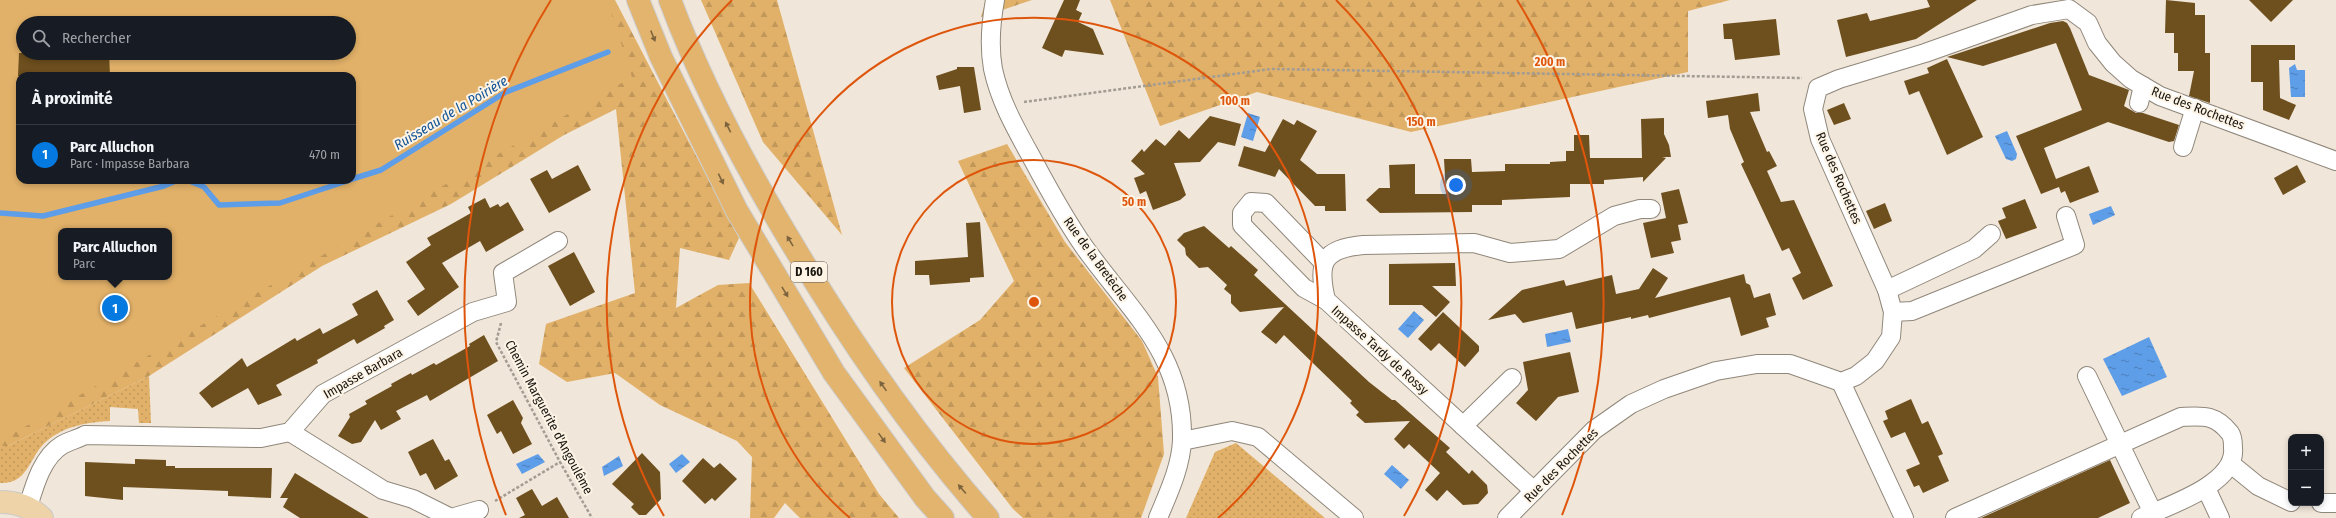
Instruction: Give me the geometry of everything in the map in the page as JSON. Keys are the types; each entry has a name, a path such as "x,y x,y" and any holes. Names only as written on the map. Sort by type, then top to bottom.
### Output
{"highway":[{"name":"D 160","path":"638,0 661,57 736,211 834,373 925,498 943,518"},
{"name":"D 160","path":"670,0 699,69 747,167 839,323 901,412 953,478 988,518"}],"main road":[{"path":"0,502 12,502 35,513"}],"street":[{"name":"Rue de la Bretèche","path":"995,0 991,38 993,68 1004,105 1049,190 1085,248 1147,329 1169,364 1178,395 1182,441 1170,490 1158,518"},
{"name":"Rue des Rochettes","path":"1507,518 1594,430 1631,404 1664,389 1716,371 1757,364 1790,364 1841,382 1856,376 1875,361 1891,337 1893,312 1887,290 1820,139 1813,109 1818,88 1839,79 1924,53 2036,8 2069,9 2088,23 2097,42 2113,63 2141,94 2160,96 2195,108 2336,161"},
{"path":"2184,147 2195,108"},
{"path":"1326,300 1304,288 1242,225 1242,213 1251,202 1266,203 1324,263 1333,253 1347,247 1364,245 1474,243 1510,253 1559,249 1614,216 1640,208 1650,208"},
{"path":"1893,312 1912,311 2075,245 2066,216"},
{"path":"1887,290 1974,249 1991,234"},
{"path":"507,302 503,273 558,241"},
{"name":"Impasse Tardy de Rossy","path":"1324,263 1321,279 1326,300 1534,491"},
{"name":"Impasse Barbara","path":"290,432 323,394 473,312 507,302"},
{"path":"1955,518 2121,444 2181,417 2204,416 2221,422 2232,436 2234,451 2231,464 2220,477 2206,488 2147,515 2121,444 2087,376"},
{"path":"1463,426 1512,378"},
{"path":"1841,382 1904,518"},
{"path":"1182,441 1232,431 1258,438 1354,518"},
{"path":"35,513 36,480 46,462 61,446 85,435 261,438 290,432 383,490 413,499 451,518 479,510"},
{"path":"2231,464 2258,486 2288,501"},
{"path":"2206,488 2220,518"},
{"path":"2324,503 2336,503"}],"path":[{"path":"1004,105 1271,69 1807,78"},
{"name":"Chemin Marguerite d'Angoulême","path":"507,302 496,342 560,462 592,518"},
{"path":"479,510 560,462"}],"green space":[{"path":"0,0 607,0 632,77 7,437 0,436"},
{"path":"521,0 615,0 739,238 729,260 680,248 676,308 718,285 749,283 879,494 899,518 800,518 785,503 774,518 750,518 752,457 737,441 660,405 615,373 567,382 539,364 546,324 635,293 616,109 564,135 451,204 322,266 149,376 8,446 0,446 0,118 16,168 16,184 356,184 356,72 351,72 350,60 356,60 356,22"},
{"path":"701,0 777,0 842,235 763,142"},
{"path":"986,0 1032,0 981,17"},
{"path":"1110,0 1730,0 1688,11 1688,72 1411,132 1257,92 1160,126"},
{"path":"1007,144 1065,242 1142,341 1158,377 1164,454 1141,518 1023,518 1013,509 904,368 980,320 1014,281 958,161"},
{"path":"149,376 151,423 139,423 138,409 110,407 110,421 94,422 62,431 41,446 23,474 10,482 0,483 0,446 8,446"},
{"path":"1236,443 1325,518 1186,518 1215,452"}],"water":[{"path":"2295,64 2297,70 2305,70 2305,97 2291,97 2289,68"},
{"path":"1248,113 1260,117 1253,141 1241,137"},
{"path":"2007,131 2017,154 2016,159 2012,161 2006,159 1995,136"},
{"path":"2111,206 2115,215 2093,225 2089,214"},
{"path":"1414,311 1424,320 1408,338 1398,329"},
{"path":"1568,329 1571,342 1547,347 1545,334"},
{"path":"2149,337 2167,377 2122,396 2103,359"},
{"path":"538,454 545,462 522,474 516,464"},
{"path":"682,454 690,462 676,473 669,464"},
{"path":"619,456 623,466 604,476 602,467"},
{"path":"1392,465 1409,480 1401,489 1384,474"}],"building":[{"path":"1064,0 1080,0 1076,10 1082,13 1078,22 1093,29 1104,55 1065,50 1062,57 1042,48"},
{"path":"1927,0 1977,0 1916,39 1846,57 1837,20 1867,13 1870,21 1930,7"},
{"path":"2166,0 2195,3 2195,15 2205,15 2205,53 2210,53 2210,103 2189,96 2194,71 2178,71 2178,53 2174,53 2174,33 2165,33"},
{"path":"2249,0 2293,0 2271,22"},
{"path":"1776,19 1780,55 1735,60 1732,39 1724,39 1723,24"},
{"path":"2063,21 2067,23 2070,28 2089,75 2129,90 2124,106 2136,113 2143,113 2179,125 2174,141 2169,142 2108,122 2044,148 2056,179 2089,166 2099,192 2070,203 2065,191 2061,193 2059,187 2041,194 2016,136 2082,110 2056,43 1983,66 1947,57 2050,23"},
{"path":"2251,45 2295,45 2295,60 2279,60 2280,98 2296,105 2289,120 2263,110 2263,82 2251,82"},
{"path":"1947,59 1983,137 1947,155 1919,91 1909,95 1904,81 1929,73 1927,68"},
{"path":"19,60 109,60 110,72 18,72"},
{"path":"957,67 974,67 981,110 964,113 960,86 939,90 936,76 957,69"},
{"path":"1758,93 1760,111 1750,112 1767,152 1769,151 1777,166 1767,171 1781,202 1794,200 1833,286 1803,300 1792,278 1801,273 1789,248 1782,251 1741,164 1744,162 1730,129 1728,115 1708,118 1706,101"},
{"path":"1844,103 1851,119 1834,125 1827,110"},
{"path":"1210,116 1241,124 1235,146 1218,142 1200,162 1174,163 1186,195 1180,200 1153,210 1146,191 1140,194 1134,178 1145,174 1131,161 1142,149 1144,152 1156,139 1165,146 1179,130 1189,139"},
{"path":"1664,118 1664,134 1669,145 1671,157 1662,157 1666,158 1643,182 1643,177 1604,180 1604,184 1570,184 1570,197 1502,200 1502,205 1472,205 1472,212 1380,213 1366,200 1379,188 1390,188 1389,165 1415,164 1415,194 1446,194 1444,159 1471,159 1472,172 1505,171 1505,164 1550,164 1550,162 1566,161 1566,151 1574,151 1574,135 1589,135 1590,158 1642,158 1641,119"},
{"path":"1283,119 1294,125 1297,120 1317,131 1300,160 1317,174 1345,174 1346,211 1325,211 1325,206 1315,206 1279,169 1275,177 1238,166 1244,146 1265,152"},
{"path":"578,165 591,190 549,213 530,179 547,170 552,179"},
{"path":"2297,165 2306,182 2283,195 2274,178"},
{"path":"1679,189 1688,223 1678,225 1681,240 1671,242 1674,253 1651,258 1643,223 1666,218 1661,193"},
{"path":"485,198 490,208 498,204 500,207 508,202 524,230 486,252 480,241 442,263 459,287 418,316 407,301 425,289 406,262 431,245 427,238 471,213 468,207"},
{"path":"2025,199 2037,228 2006,239 1998,221 2006,218 2002,208"},
{"path":"1885,203 1892,221 1874,229 1866,211"},
{"path":"980,222 984,277 970,278 970,282 930,285 929,275 915,275 915,261 968,257 966,223"},
{"path":"1204,226 1229,248 1231,246 1258,270 1254,275 1369,382 1392,400 1395,400 1450,448 1446,452 1469,474 1472,470 1487,485 1488,493 1478,504 1463,505 1447,490 1437,501 1425,490 1440,473 1409,444 1404,449 1394,439 1410,421 1365,423 1356,415 1359,412 1350,403 1352,401 1284,335 1276,344 1261,332 1284,307 1240,312 1231,303 1231,295 1224,289 1227,285 1208,267 1199,268 1186,255 1185,248 1177,240 1184,233"},
{"path":"574,252 595,292 570,306 548,266"},
{"path":"1455,263 1456,286 1432,286 1450,302 1436,317 1422,305 1389,305 1389,264"},
{"path":"1653,268 1668,278 1655,298 1744,274 1746,283 1750,285 1754,298 1770,293 1776,315 1766,318 1769,327 1741,336 1730,297 1649,318 1648,315 1631,319 1631,317 1576,329 1572,312 1523,323 1515,314 1488,320 1522,290 1564,280 1566,286 1612,275 1616,294 1639,289"},
{"path":"377,290 394,320 384,326 385,328 357,344 354,339 317,360 318,363 276,385 282,395 258,405 248,388 212,408 199,393 242,358 247,367 295,338 297,341 320,328 323,334 358,315 352,304"},
{"path":"1443,312 1479,346 1479,351 1465,367 1439,343 1431,351 1418,339"},
{"path":"484,335 498,361 430,401 427,395 396,411 401,419 381,430 375,420 361,442 352,444 338,436 350,417 349,414 367,404 365,401 392,386 391,384 411,373 412,375 434,363 436,365 470,346 469,344"},
{"path":"1570,352 1579,392 1558,397 1536,421 1516,403 1528,390 1523,362"},
{"path":"1911,399 1922,424 1928,421 1943,454 1938,456 1949,481 1923,493 1919,485 1914,487 1906,470 1920,464 1905,432 1891,438 1883,421 1888,419 1885,411"},
{"path":"513,400 523,418 521,423 532,444 513,454 501,431 497,434 487,415"},
{"path":"433,439 445,461 449,459 458,476 435,490 426,473 420,476 408,452"},
{"path":"642,453 660,472 661,499 646,515 639,515 631,507 634,504 612,484"},
{"path":"703,458 714,468 720,463 737,479 715,501 712,498 705,504 682,481"},
{"path":"135,459 166,460 166,466 175,466 175,468 272,468 271,498 228,496 228,491 123,487 123,500 85,496 85,462 135,464"},
{"path":"2110,460 2130,503 2098,518 1981,518"},
{"path":"295,473 369,518 300,518 283,507 288,498 280,498"},
{"path":"532,489 542,506 557,497 569,518 519,518 525,515 516,498"}],"waterway":[{"name":"Ruisseau de la Poirière","path":"356,178 381,170 506,92 608,52"},
{"name":"Ruisseau de la Poirière","path":"0,213 43,216 169,184"},
{"name":"Ruisseau de la Poirière","path":"197,184 204,187 219,205 280,203 338,184"}],"place":[{"name":"Parc Alluchon","path":"115,308"}]}
